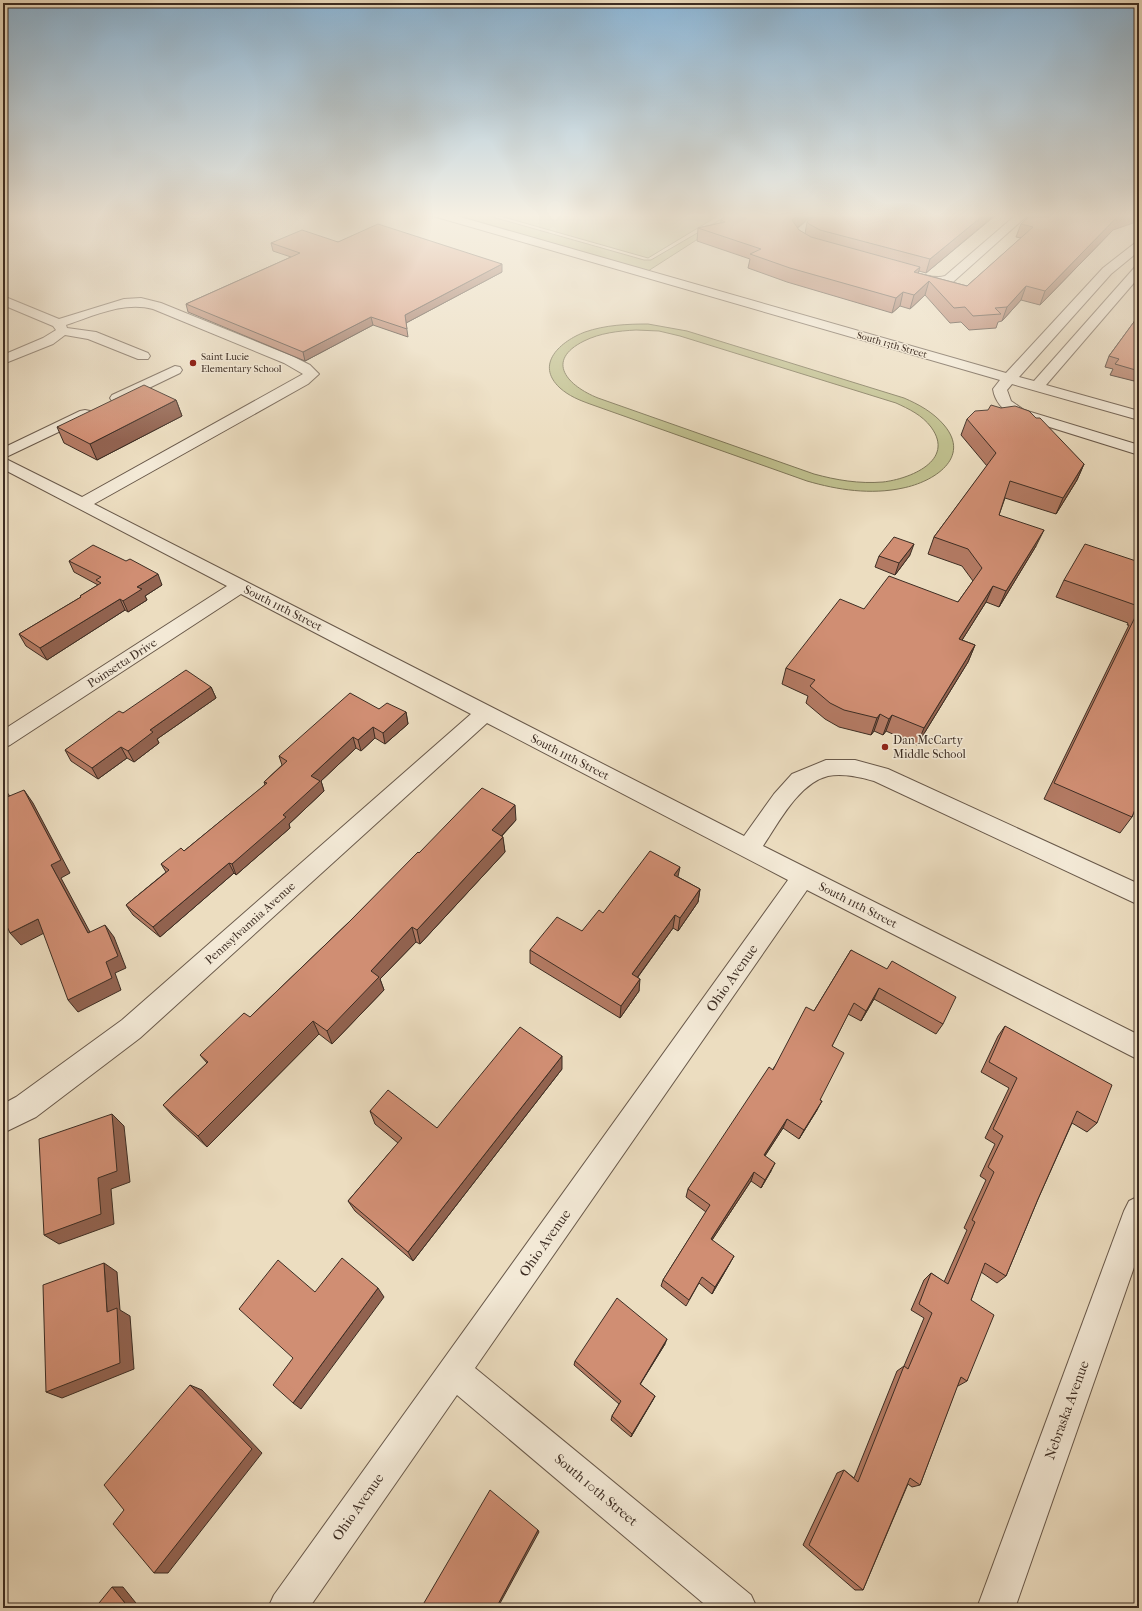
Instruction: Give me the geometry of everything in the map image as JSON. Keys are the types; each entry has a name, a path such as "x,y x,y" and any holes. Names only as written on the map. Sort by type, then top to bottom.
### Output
{"street":[{"name":"South 13th Street","path":"699,289 1139,416"},
{"path":"1090,289 1009,378 1000,389 1001,398 1010,408 1045,422 1139,450"},
{"path":"1037,387 1122,289"},
{"path":"3,300 61,327 91,335 143,356"},
{"path":"3,360 48,341 61,327 124,302 141,302 157,306 289,360 305,368 312,374 304,382 82,504"},
{"path":"1056,327 1083,334"},
{"path":"3,454 175,370"},
{"name":"South 11th Street","path":"3,463 748,849 1139,1048"},
{"name":"Poinsetta Drive","path":"3,740 240,586"},
{"name":"Pennsylvannia Avenue","path":"3,1119 26,1107 132,1029 485,713"},
{"path":"748,849 782,800 800,780 826,768 855,768 880,775 1139,895"},
{"name":"Ohio Avenue","path":"287,1608 803,877"},
{"name":"Nebraska Avenue","path":"996,1608 1139,1211"},
{"name":"South 10th Street","path":"454,1372 738,1608"}],"green space":[{"path":"648,324 687,331 904,398 925,409 944,425 952,437 954,448 951,458 945,467 937,474 915,485 903,488 867,491 831,487 807,481 574,398 560,388 553,379 550,370 550,362 554,354 567,341 585,332 600,328 616,325","holes":["623,331 659,331 680,336 896,403 924,419 931,427 937,439 938,450 934,459 926,466 905,477 883,482 848,481 814,474 598,398 578,387 570,380 565,372 563,365 565,357 572,349 590,338 603,334"]}],"building":[{"path":"219,289 454,289 405,315 407,329 371,317 303,352 186,304"},
{"path":"865,289 920,289 914,295 903,292 896,298"},
{"path":"937,289 1023,289 1007,307 995,308 1001,314 973,316 965,307 954,308"},
{"path":"1139,315 1139,371 1115,364 1119,359 1109,356"},
{"path":"144,385 176,400 90,444 57,427"},
{"path":"991,405 1001,408 1015,406 1029,411 1036,418 1040,418 1084,464 1063,498 1010,481 999,515 1044,530 1006,591 993,586 959,639 975,645 924,728 892,715 889,719 880,714 877,718 844,710 830,703 810,686 815,680 786,668 840,599 864,609 889,576 958,602 982,568 968,549 934,537 996,453 967,419 975,411 988,410"},
{"path":"894,537 914,544 899,563 879,556"},
{"path":"1085,544 1139,562 1139,609 1137,608 1138,606 1064,580"},
{"path":"93,545 126,561 130,559 158,574 137,587 142,589 123,601 120,599 40,648 19,634 81,597 80,596 101,583 96,580 101,577 69,561"},
{"path":"1139,609 1139,799 1132,817 1054,783"},
{"path":"186,670 211,687 150,730 153,732 128,751 121,747 92,768 65,750 119,711 123,713"},
{"path":"350,693 379,709 387,703 406,712 383,733 373,727 358,740 353,737 311,776 320,781 283,815 286,817 232,864 229,863 153,927 126,905 169,870 161,864 181,848 184,851 267,783 264,782 287,761 279,756"},
{"path":"482,788 515,805 492,830 503,837 417,930 412,927 371,971 379,977 327,1031 313,1021 198,1136 163,1105 208,1062 200,1055 244,1013 250,1017 349,922 418,852 419,853"},
{"path":"3,789 7,797 24,790 61,860 51,865 88,933 105,925 118,956 106,962 112,978 68,1000 38,919 10,933 3,918"},
{"path":"650,851 680,867 674,875 700,889 680,918 675,915 632,974 640,979 621,1006 530,950 557,917 582,931 599,910 603,913"},
{"path":"851,950 887,969 892,961 956,997 943,1024 879,988 866,1011 854,1003 832,1046 844,1053 820,1100 822,1101 804,1130 787,1119 764,1155 775,1163 765,1180 754,1172 711,1239 734,1256 715,1287 702,1277 689,1300 663,1280 710,1205 688,1189 769,1067 773,1070 806,1007 814,1011"},
{"path":"1005,1026 1112,1085 1097,1123 1077,1111 1006,1276 985,1263 971,1300 994,1315 967,1381 961,1377 920,1485 910,1478 863,1590 809,1545 844,1470 858,1482 904,1366 908,1369 932,1313 919,1304 931,1273 948,1284 975,1222 972,1220 994,1172 988,1167 1003,1136 993,1129 1017,1078 989,1062"},
{"path":"520,1027 562,1056 408,1252 348,1201 402,1138 370,1111 388,1090 437,1128"},
{"path":"112,1114 117,1171 98,1178 101,1214 44,1235 39,1139"},
{"path":"342,1258 378,1288 293,1403 273,1385 293,1358 239,1309 278,1260 315,1292"},
{"path":"104,1263 107,1312 117,1308 120,1363 46,1392 43,1285"},
{"path":"617,1298 667,1339 640,1384 655,1396 632,1434 612,1416 621,1401 575,1361"},
{"path":"190,1385 252,1449 154,1573 113,1524 124,1510 104,1485"},
{"path":"490,1490 538,1530 496,1608 421,1608"},
{"path":"112,1587 129,1608 95,1608"}],"place":[{"name":"Saint Lucie Elementary School","path":"193,363"},
{"name":"Dan McCarty Middle School","path":"885,747"}]}
